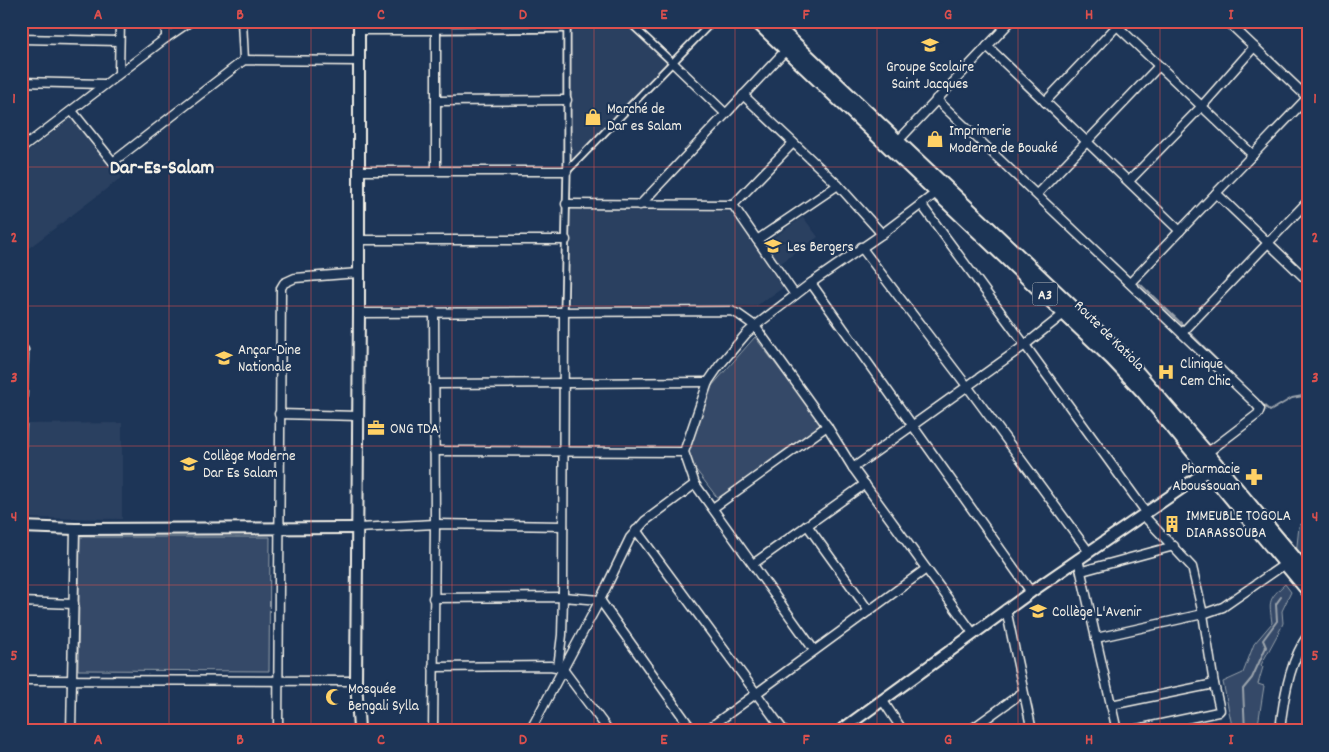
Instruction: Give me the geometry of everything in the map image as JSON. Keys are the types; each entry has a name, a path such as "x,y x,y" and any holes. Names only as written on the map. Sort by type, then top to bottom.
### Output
{"highway":[{"name":"Route de Katiola","path":"756,21 1065,313 1130,379 1308,574"},
{"name":"Route de Katiola","path":"771,21 1119,351 1207,453 1212,468 1285,564 1308,591"}],"street":[{"path":"119,73 120,21"},
{"path":"166,21 166,38"},
{"path":"21,149 104,84 192,21"},
{"path":"242,21 244,60"},
{"path":"567,21 563,598 560,668 609,731"},
{"path":"628,21 725,113"},
{"path":"358,171 567,171 713,21"},
{"path":"898,141 1011,21"},
{"path":"1130,283 1308,98 1229,22"},
{"path":"1045,102 1114,24 1252,155"},
{"path":"360,730 356,681 359,313 358,26 436,25 567,29"},
{"path":"436,25 436,171"},
{"path":"21,39 119,42"},
{"path":"987,46 1180,231"},
{"path":"1129,181 1202,106 1254,47"},
{"path":"640,205 786,50"},
{"path":"72,110 113,162 244,60 358,61"},
{"path":"1037,194 1159,66"},
{"path":"21,82 104,84"},
{"path":"743,95 838,185 882,234"},
{"path":"936,99 1255,402 1260,410 1258,414 1207,453"},
{"path":"436,101 567,100"},
{"path":"566,204 733,205 793,142"},
{"path":"757,240 838,185"},
{"path":"814,650 695,484 684,452 708,382 746,334 811,283 882,234 936,193"},
{"path":"1216,193 1308,281"},
{"path":"1182,332 1308,200"},
{"path":"921,204 1025,345 1144,514 1192,566 1203,614 1220,712 1128,731"},
{"path":"733,205 795,295"},
{"path":"358,240 566,240"},
{"path":"862,247 1089,552"},
{"path":"278,731 280,288 284,283 295,278 358,273"},
{"path":"811,283 1031,592"},
{"path":"359,313 731,311 738,314 755,326 827,426 853,468 973,633"},
{"path":"433,731 435,524 434,312"},
{"path":"853,468 1025,345 1065,313"},
{"path":"21,350 24,350 21,446"},
{"path":"434,384 708,382"},
{"path":"279,414 358,416"},
{"path":"713,508 827,426"},
{"path":"434,451 684,452"},
{"path":"840,731 1006,609 1212,468"},
{"path":"530,731 560,668 600,600 630,538 645,521 695,484"},
{"path":"753,564 865,484"},
{"path":"21,527 75,529 279,529 358,528 435,524 563,526"},
{"path":"807,525 869,611"},
{"path":"71,731 75,529"},
{"path":"636,530 784,731"},
{"path":"1082,572 1174,546"},
{"path":"1078,560 1117,731"},
{"path":"1096,638 1203,614 1232,602 1285,564"},
{"path":"705,731 926,569"},
{"path":"433,598 563,598 600,600"},
{"path":"600,600 693,731"},
{"path":"21,602 74,604"},
{"path":"1006,609 1032,731"},
{"path":"1280,731 1288,683 1302,643 1308,635"},
{"path":"433,667 560,668"},
{"path":"21,680 356,681"},
{"path":"1111,705 1214,684"},
{"path":"969,731 1023,692"},
{"path":"883,701 903,731"}],"shaded area":[{"name":"Marché de Dar es Salam","path":"566,21 628,21 673,63 567,171"},
{"path":"74,116 122,177 21,254 21,157"},
{"path":"570,207 731,212 757,249 803,217 818,237 771,270 783,288 756,306 570,305"},
{"path":"755,337 822,425 719,500 680,449 711,387"},
{"path":"122,423 122,519 23,518 26,424"},
{"path":"1308,501 1308,569 1296,555 1299,526 1306,520 1303,510"},
{"path":"80,537 270,537 269,671 78,670"},
{"path":"1285,584 1291,592 1282,611 1283,623 1261,665 1263,667 1258,684 1264,686 1257,731 1233,731 1223,682 1243,673 1254,644 1272,623 1271,601"}],"waterway":[{"path":"1140,284 1185,327"},
{"path":"1188,331 1270,411 1292,398 1308,395"},
{"path":"1245,731 1243,689 1252,678 1266,647 1263,640 1277,621 1276,604 1281,597"}],"place":[{"name":"Groupe Scolaire Saint Jacques","path":"930,45"},
{"name":"Marché de Dar es Salam","path":"593,117"},
{"name":"Imprimerie Moderne de Bouaké","path":"935,139"},
{"name":"Les Bergers","path":"773,246"},
{"name":"Ançar-Dine Nationale","path":"224,358"},
{"name":"Clinique Cem Chic","path":"1166,372"},
{"name":"ONG TDA","path":"376,428"},
{"name":"Collège Moderne Dar Es Salam","path":"189,464"},
{"name":"Pharmacie Aboussouan","path":"1254,477"},
{"name":"IMMEUBLE TOGOLA DIARASSOUBA","path":"1172,524"},
{"name":"Collège L'Avenir","path":"1038,611"},
{"name":"Mosquée Bengali Sylla","path":"334,697"}],"district":[{"name":"Dar-Es-Salam","path":"162,166"}]}
